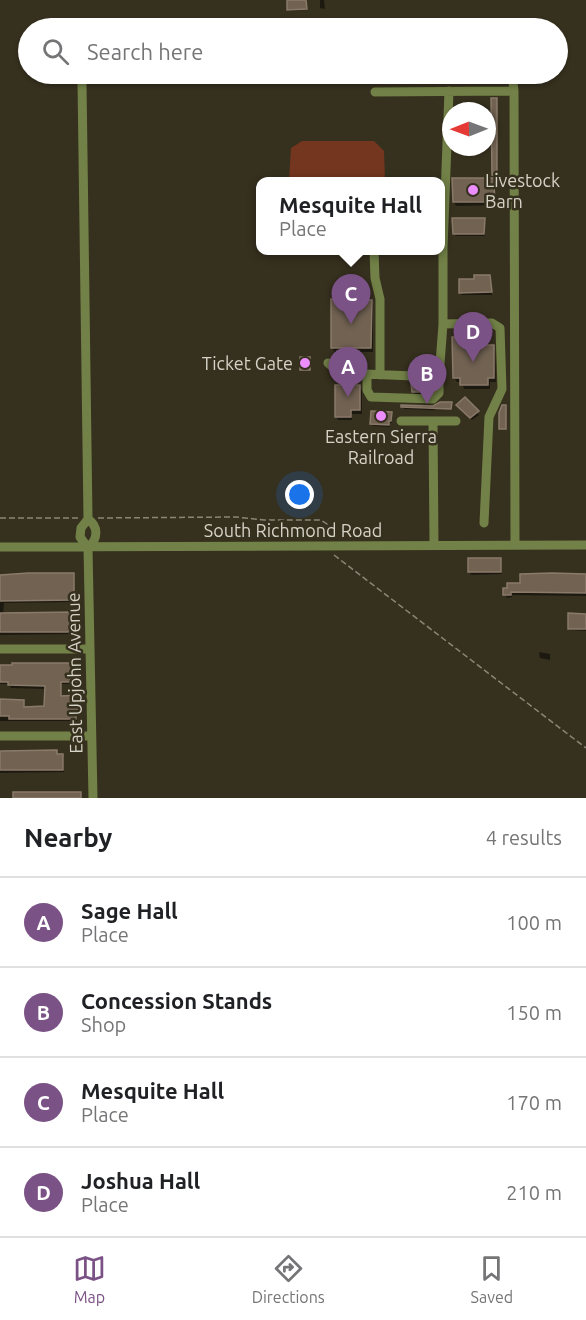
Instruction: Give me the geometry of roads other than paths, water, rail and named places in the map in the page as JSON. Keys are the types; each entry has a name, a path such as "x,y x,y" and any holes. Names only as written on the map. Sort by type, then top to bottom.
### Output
{"street":[{"path":"82,84 88,519 81,528 80,537 88,548 96,539 96,533 93,523 88,519"},
{"path":"513,84 515,545"},
{"path":"375,92 514,91"},
{"path":"445,196 449,92"},
{"path":"374,255 375,278 380,299 380,375"},
{"path":"367,375 367,390 371,397 433,399 440,393 443,255"},
{"path":"443,324 492,323 500,328 502,389 489,417 484,523"},
{"path":"328,363 340,374 439,377"},
{"path":"401,421 456,421"},
{"path":"433,421 434,545"},
{"name":"South Richmond Road","path":"0,547 586,545"},
{"name":"East Upjohn Avenue","path":"88,548 93,798"},
{"path":"0,649 90,649"},
{"path":"0,736 91,736"}],"place":[{"name":"Livestock Barn","path":"473,190"},
{"name":"Mesquite Hall","path":"351,324"},
{"name":"Joshua Hall","path":"473,362"},
{"name":"Ticket Gate","path":"305,363"},
{"name":"Sage Hall","path":"348,397"},
{"name":"Concession Stands","path":"427,404"},
{"name":"Eastern Sierra Railroad","path":"381,416"}]}
